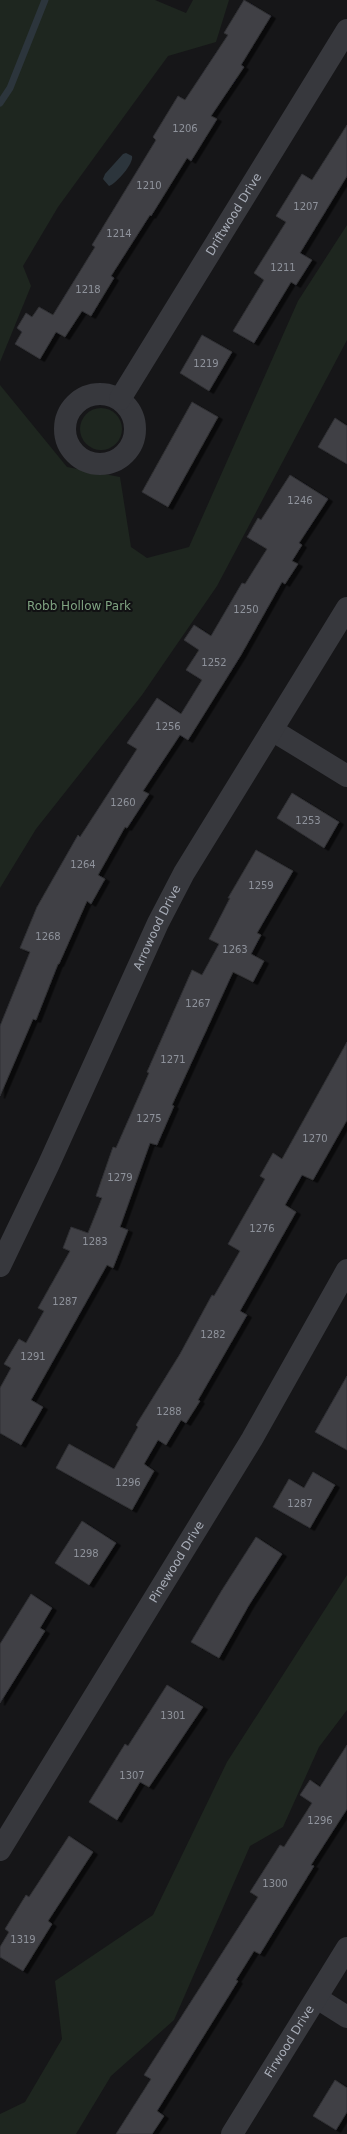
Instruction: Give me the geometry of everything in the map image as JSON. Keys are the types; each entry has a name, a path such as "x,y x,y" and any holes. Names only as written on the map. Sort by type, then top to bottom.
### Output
{"street":[{"name":"Driftwood Drive","path":"120,399 347,30"},
{"name":"Arrowood Drive","path":"0,1266 48,1166 158,923 184,874 347,608"},
{"path":"272,730 347,776"},
{"name":"Pinewood Drive","path":"0,1850 252,1439 347,1270"},
{"name":"Firwood Drive","path":"232,2134 347,1948"},
{"path":"316,1998 347,2017"}],"green space":[{"path":"0,0 155,0 186,13 193,0 229,0 216,42 168,56 58,207 23,266 31,286 0,362"},
{"name":"Robb Hollow Park","path":"347,225 347,340 217,586 142,695 36,829 0,888 0,385 67,467 120,477 131,547 147,558 189,547 298,301"},
{"path":"101,408 116,414 122,429 116,444 101,450 86,444 80,429 86,414"},
{"path":"347,1575 347,1710 319,1747 283,1827 250,1846 174,2020 111,2076 76,2134 0,2134 0,2114 25,2102 62,2039 55,1981 153,1915 227,1762"}],"shaded area":[{"path":"126,153 132,156 128,168 109,186 103,179 105,174 123,154"}],"building":[{"path":"244,0 271,16 241,65 244,67 211,116 217,119 191,161 187,158 151,216 150,215 111,276 114,278 91,316 82,311 65,337 56,332 40,359 15,344 22,332 17,328 26,313 32,317 39,307 53,315 95,247 92,245 156,140 153,137 178,96 185,100 228,35 224,33"},
{"path":"347,125 347,176 300,253 312,260 296,285 291,282 254,343 233,331 264,280 254,273 286,222 276,216 302,174 312,180"},
{"path":"202,335 232,352 209,391 180,373"},
{"path":"192,402 218,417 168,507 142,492"},
{"path":"335,418 347,426 347,464 318,447"},
{"path":"290,475 328,499 299,543 302,545 292,561 298,564 285,584 282,582 241,655 188,740 180,735 143,791 149,794 127,828 125,827 98,875 105,879 91,904 87,901 58,964 36,1020 33,1019 0,1096 0,1026 30,952 20,948 37,907 78,835 80,837 137,749 127,743 157,698 181,714 202,680 186,670 199,650 184,640 194,625 211,636 242,583 245,584 267,549 247,537 258,518 261,520"},
{"path":"292,793 339,822 324,848 277,818"},
{"path":"256,850 293,871 257,933 261,935 251,954 264,961 253,982 233,972 172,1105 174,1106 157,1145 150,1143 120,1227 128,1230 113,1268 107,1265 31,1400 43,1407 21,1445 0,1433 0,1388 11,1368 4,1364 19,1339 26,1343 44,1311 38,1308 70,1251 63,1248 71,1227 88,1233 102,1198 96,1196 113,1147 116,1148 149,1073 147,1072 192,970 202,975 219,944 209,939 230,898 228,898"},
{"path":"347,1042 347,1120 313,1180 302,1175 285,1205 296,1212 240,1311 247,1315 198,1400 200,1401 186,1423 181,1420 166,1445 158,1440 144,1464 154,1471 132,1510 56,1468 69,1444 114,1469 138,1427 136,1425 180,1354 212,1295 214,1296 240,1251 228,1244 265,1179 260,1176 273,1153 282,1159"},
{"path":"347,1376 347,1450 315,1432"},
{"path":"313,1472 335,1485 310,1528 273,1507 289,1479 304,1488"},
{"path":"82,1521 116,1543 89,1585 55,1563"},
{"path":"256,1537 282,1554 249,1605 219,1658 191,1642"},
{"path":"31,1594 52,1608 40,1628 45,1631 0,1703 0,1644"},
{"path":"167,1685 203,1707 149,1787 140,1782 117,1820 89,1802 125,1744 128,1746"},
{"path":"347,1745 347,1809 311,1865 314,1866 260,1954 254,1951 236,1980 238,1981 157,2111 164,2116 152,2134 116,2134 151,2079 144,2075 258,1897 250,1892 280,1845 284,1847 312,1803 300,1795 310,1780 320,1787"},
{"path":"69,1836 93,1852 48,1921 52,1924 23,1971 0,1957 0,1947 9,1932 5,1929 26,1895 29,1897"},
{"path":"335,2080 347,2088 347,2112 336,2130 313,2116"}],"waterway":[{"path":"0,103 10,88 45,0"}]}
